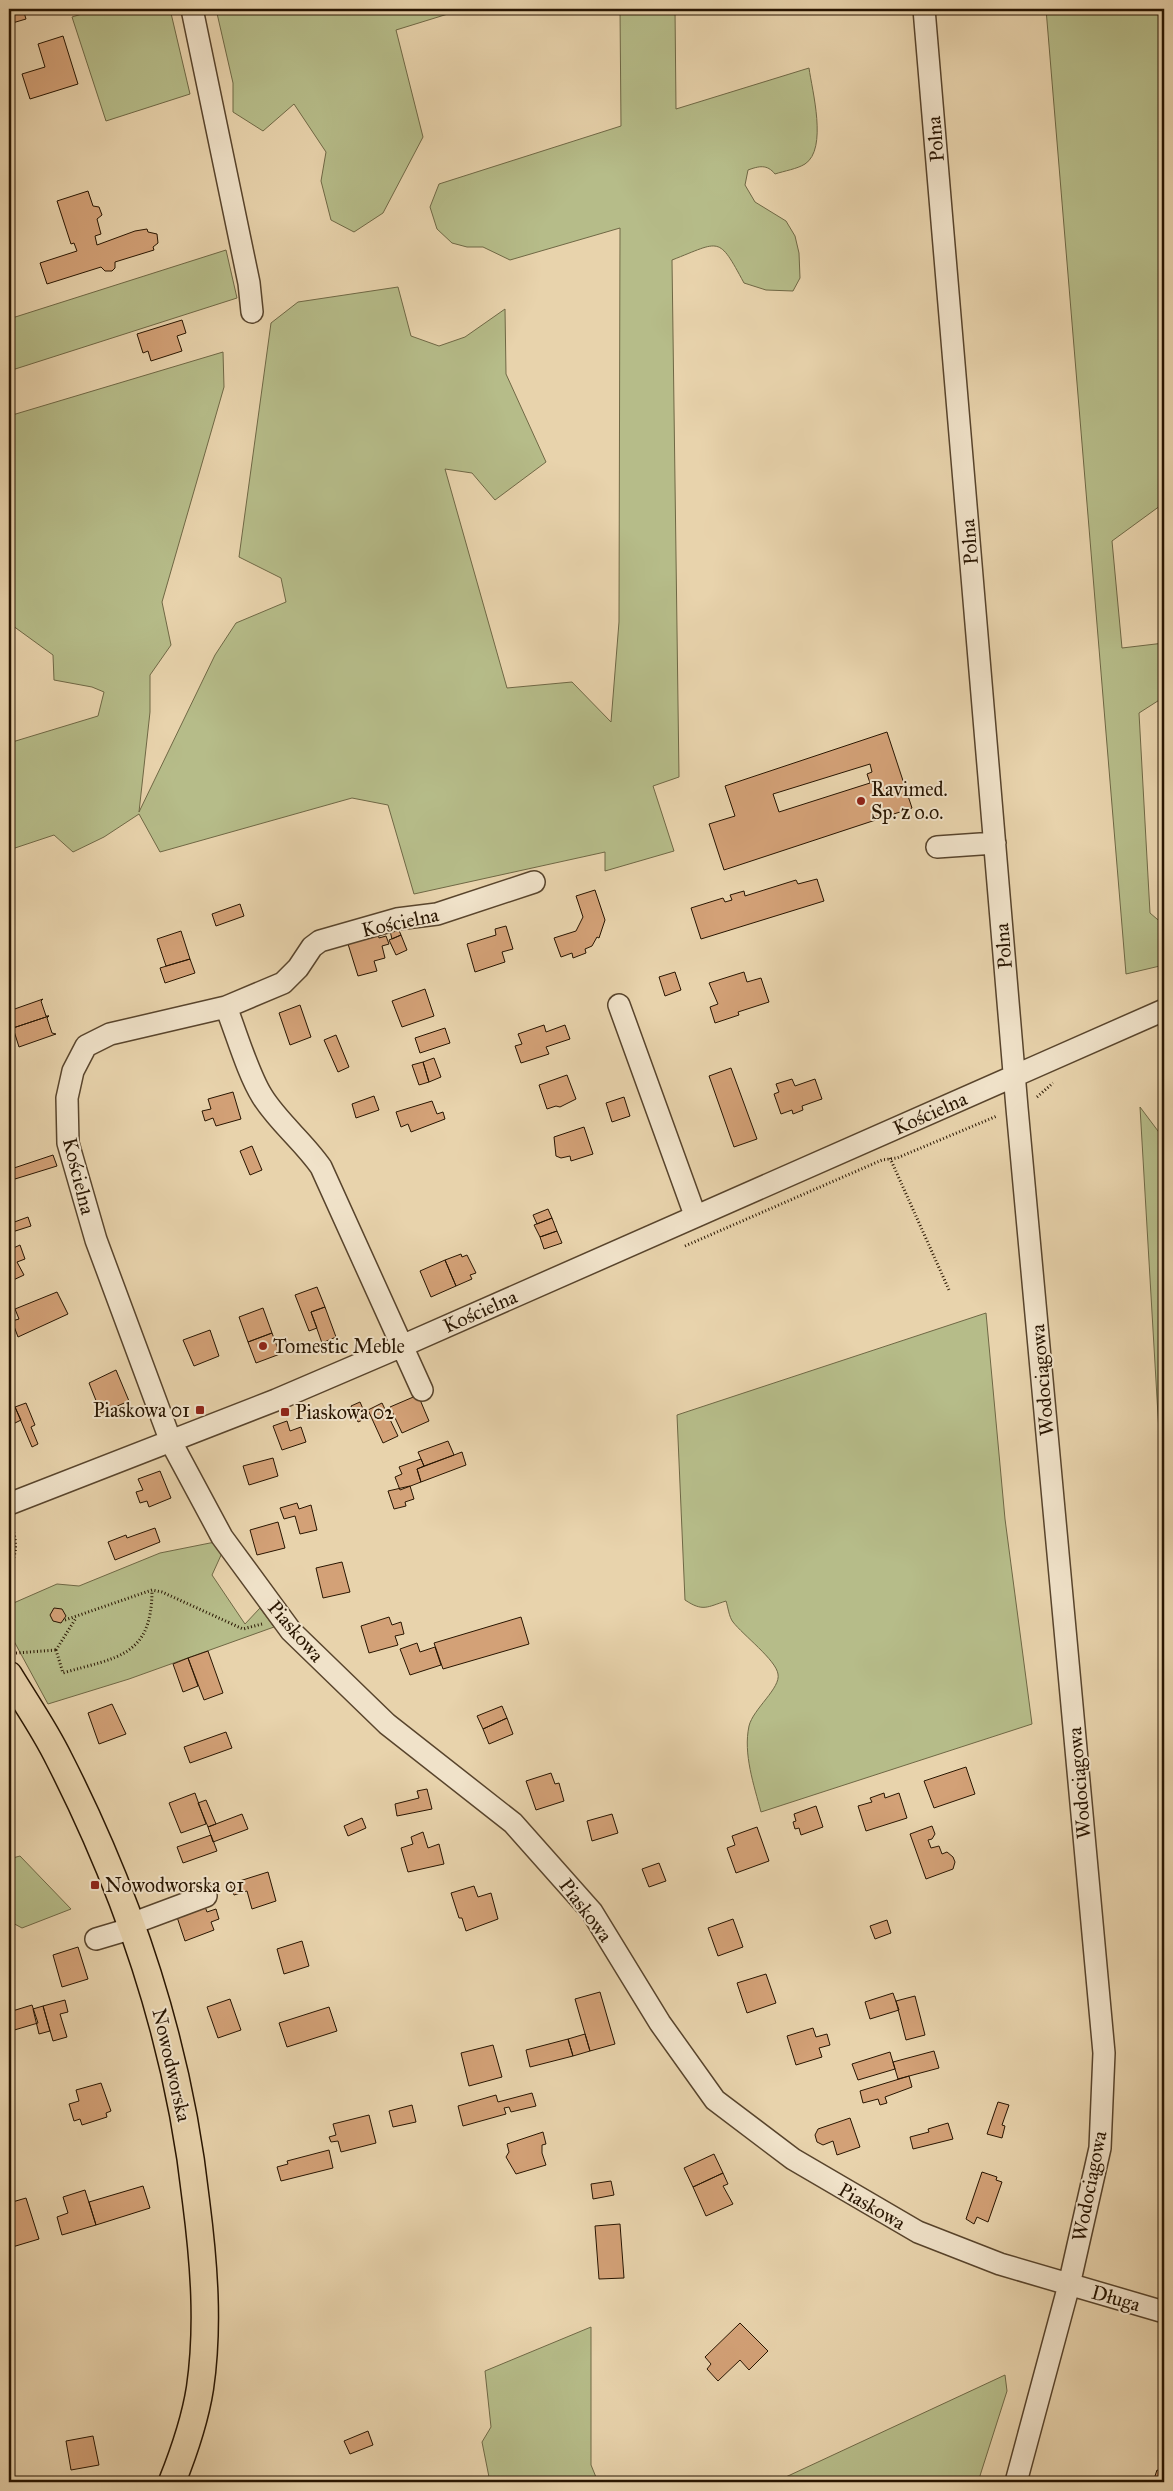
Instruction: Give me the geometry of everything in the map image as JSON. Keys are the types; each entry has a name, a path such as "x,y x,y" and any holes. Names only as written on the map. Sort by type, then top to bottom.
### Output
{"main road":[{"name":"Nowodworska","path":"11,1664 59,1758 112,1872 155,1993 183,2104 193,2170 204,2284 205,2339 200,2390 187,2442 172,2482"}],"street":[{"path":"192,9 247,273 252,312"},
{"name":"Polna","path":"924,9 1014,1076"},
{"path":"937,847 994,843"},
{"name":"Kościelna","path":"171,1442 96,1240 68,1143 67,1098 73,1071 86,1046 110,1034 226,1007 283,983 298,968 312,947 320,941 397,919 437,914 534,882"},
{"path":"619,1005 696,1215"},
{"path":"226,1007 261,1094 278,1119 304,1143 321,1166 422,1390"},
{"name":"Kościelna","path":"9,1504 171,1442 402,1346 1164,1010"},
{"name":"Wodociągowa","path":"1014,1076 1104,2053 1100,2148 1068,2285 1016,2482"},
{"name":"Piaskowa","path":"171,1442 222,1537 291,1631 387,1724 513,1822 592,1912 660,2023 715,2100 793,2159 918,2232 1000,2264 1068,2285"},
{"path":"96,1939 206,1896"},
{"name":"Długa","path":"1068,2285 1164,2312"}],"path":[{"path":"879,1135 948,1290"},
{"path":"9,1521 15,1533 15,1549 9,1567"},
{"path":"65,1620 76,1618 152,1590 162,1592 242,1629 270,1622 280,1616"},
{"path":"56,1650 63,1673 124,1655 138,1644 152,1601 152,1590"},
{"path":"11,1664 56,1650 76,1618"}],"green space":[{"path":"98,9 170,9 190,94 106,121 72,17"},
{"path":"216,9 464,9 396,30 423,137 383,213 354,232 331,220 321,181 326,152 294,104 263,131 233,112 233,83"},
{"path":"620,9 675,9 676,109 809,68 817,119 816,146 812,156 805,164 775,174 766,167 748,170 745,185 755,202 786,221 795,236 799,253 800,278 793,291 766,290 744,283 729,256 717,246 709,246 672,260 679,777 653,786 674,851 605,871 605,852 414,894 388,805 352,798 160,852 139,814 104,837 73,852 54,835 9,850 9,802 13,797 9,772 9,743 98,716 104,692 92,687 54,680 53,655 9,623 9,416 223,352 224,387 162,602 171,645 150,675 150,712 139,812 215,655 236,623 286,602 281,578 239,557 271,323 298,302 398,287 411,336 439,346 465,337 505,309 506,374 546,462 495,500 472,473 445,469 507,688 572,682 611,722 619,622 620,228 510,260 483,247 467,247 452,243 437,229 430,207 439,184 621,126"},
{"path":"1046,9 1164,9 1164,503 1112,541 1122,648 1164,643 1164,697 1139,713 1150,913 1164,925 1164,965 1126,974"},
{"path":"226,250 237,298 9,371 9,319"},
{"path":"1140,1107 1164,1139 1164,1518"},
{"path":"986,1313 1005,1519 1032,1724 761,1812 748,1758 749,1726 775,1686 778,1674 776,1668 766,1655 733,1622 726,1601 701,1607 685,1600 677,1415"},
{"path":"215,1542 222,1553 212,1575 245,1624 260,1608 274,1627 129,1679 48,1704 9,1632 9,1605 57,1584 79,1586 160,1553"},
{"path":"20,1856 71,1909 22,1928 9,1921 9,1859"},
{"path":"591,2327 591,2465 598,2482 490,2482 482,2442 491,2427 485,2371"},
{"path":"1005,2375 1007,2391 978,2482 775,2482"}],"building":[{"path":"9,9 23,9 26,19 9,24"},
{"path":"63,36 78,84 30,99 22,74 45,67 38,44"},
{"path":"88,191 93,206 99,207 102,215 97,219 101,234 95,236 97,245 135,231 147,229 148,232 157,234 158,243 153,247 154,250 115,262 115,268 112,271 105,271 101,267 47,284 40,263 77,251 74,243 71,244 57,201"},
{"path":"182,320 186,333 177,336 182,351 151,361 148,351 143,353 137,334"},
{"name":"Ravimed. Sp. z o.o.","path":"887,732 912,808 724,870 709,824 735,816 725,786","holes":["870,764 872,772 867,774 870,783 779,812 773,794"]},
{"path":"817,879 824,901 701,939 691,908 723,898 725,902 732,900 730,895 744,891 745,896 796,880 798,884"},
{"path":"595,890 605,920 599,938 597,937 592,946 585,949 586,953 573,958 572,953 561,957 554,938 576,931 583,917 576,896"},
{"path":"240,904 244,916 216,926 212,914"},
{"path":"506,926 513,949 502,952 505,962 475,972 467,944 496,935 495,929"},
{"path":"398,928 401,935 392,939 390,931"},
{"path":"181,931 190,959 166,966 157,939"},
{"path":"378,935 379,938 386,936 389,944 382,946 385,958 374,961 377,971 358,976 348,944"},
{"path":"401,935 407,950 396,955 389,940"},
{"path":"190,959 195,973 165,983 160,968"},
{"path":"675,972 681,990 665,996 659,977"},
{"path":"744,972 747,982 761,978 769,1002 738,1012 739,1015 715,1023 710,1007 718,1004 709,983"},
{"path":"425,989 434,1016 402,1027 392,1001"},
{"path":"43,999 41,1001 46,1016 49,1016 13,1028 9,1011"},
{"path":"300,1005 311,1037 290,1045 279,1013"},
{"path":"49,1016 47,1018 52,1033 56,1034 19,1047 13,1028"},
{"path":"544,1025 546,1032 565,1025 570,1039 546,1047 549,1054 521,1063 515,1046 522,1044 518,1034"},
{"path":"445,1028 450,1043 420,1053 415,1038"},
{"path":"336,1035 349,1067 338,1072 324,1040"},
{"path":"434,1058 441,1077 429,1082 423,1062"},
{"path":"423,1062 429,1082 419,1085 412,1065"},
{"path":"731,1068 757,1139 734,1147 709,1076"},
{"path":"567,1075 576,1099 560,1107 556,1106 547,1109 539,1085"},
{"path":"792,1079 795,1086 815,1079 822,1099 802,1106 803,1110 793,1114 792,1110 781,1114 774,1094 779,1092 776,1084"},
{"path":"233,1092 241,1119 216,1126 213,1118 205,1121 202,1111 211,1109 208,1099"},
{"path":"374,1096 379,1110 356,1118 352,1104"},
{"path":"624,1097 630,1116 612,1122 606,1103"},
{"path":"432,1101 437,1114 443,1112 445,1119 411,1132 408,1124 401,1127 396,1112"},
{"path":"584,1127 593,1154 571,1161 570,1156 561,1158 556,1156 554,1137"},
{"path":"252,1146 262,1170 250,1175 240,1151"},
{"path":"53,1155 57,1166 15,1179 11,1169"},
{"path":"548,1209 552,1218 537,1224 533,1215"},
{"path":"28,1217 31,1226 9,1233 9,1224"},
{"path":"552,1218 557,1231 540,1237 534,1225"},
{"path":"557,1231 562,1243 544,1249 540,1237"},
{"path":"20,1245 25,1259 17,1262 24,1275 9,1282 9,1250"},
{"path":"461,1254 462,1257 467,1255 476,1273 470,1275 472,1279 456,1286 445,1260"},
{"path":"445,1260 456,1286 431,1297 420,1271"},
{"path":"317,1287 325,1307 311,1312 317,1328 309,1331 295,1295"},
{"path":"57,1292 68,1314 18,1337 12,1321 19,1319 15,1309"},
{"path":"325,1307 336,1337 322,1343 311,1312"},
{"path":"263,1308 272,1333 248,1342 239,1317"},
{"path":"210,1330 219,1356 194,1366 183,1340"},
{"name":"Tomestic Meble","path":"272,1333 280,1354 256,1363 248,1342"},
{"path":"116,1370 129,1401 101,1413 89,1383"},
{"path":"418,1395 429,1421 402,1433 390,1407"},
{"path":"360,1402 367,1418 358,1422 351,1406"},
{"path":"26,1403 35,1425 31,1427 38,1444 32,1447 15,1407"},
{"path":"382,1403 398,1436 383,1443 368,1410"},
{"path":"15,1407 21,1420 9,1426 9,1410"},
{"path":"287,1421 290,1431 301,1427 306,1442 282,1450 273,1426"},
{"path":"448,1441 454,1455 424,1466 418,1452"},
{"path":"462,1452 466,1465 421,1482 417,1469"},
{"path":"273,1458 278,1476 249,1485 243,1466"},
{"path":"421,1459 424,1466 417,1469 421,1482 400,1490 395,1477 402,1474 399,1467"},
{"path":"160,1471 171,1498 149,1507 147,1501 140,1503 136,1492 143,1490 138,1479"},
{"path":"410,1486 414,1499 405,1502 406,1506 394,1509 388,1491"},
{"path":"297,1503 299,1509 311,1505 317,1530 300,1534 295,1516 284,1519 280,1508"},
{"path":"278,1522 285,1548 257,1555 250,1530"},
{"path":"155,1528 160,1542 115,1560 108,1542 126,1535 127,1538"},
{"path":"342,1562 350,1592 323,1598 316,1568"},
{"path":"54,1608 62,1609 66,1616 61,1623 53,1621 50,1615"},
{"path":"389,1617 392,1625 401,1622 404,1634 395,1636 398,1645 369,1653 361,1626"},
{"path":"521,1617 529,1644 443,1669 434,1643"},
{"path":"417,1643 420,1652 435,1647 441,1665 410,1675 400,1649"},
{"path":"208,1651 223,1693 204,1700 188,1658"},
{"path":"188,1658 198,1686 183,1692 173,1664"},
{"path":"112,1704 126,1734 99,1744 88,1713"},
{"path":"502,1706 507,1718 483,1729 477,1716"},
{"path":"507,1718 513,1734 489,1744 483,1729"},
{"path":"226,1732 232,1748 190,1763 184,1747"},
{"path":"966,1767 975,1794 934,1808 924,1781"},
{"path":"551,1773 555,1784 559,1783 564,1801 536,1810 526,1781"},
{"path":"427,1789 432,1809 397,1816 395,1804 419,1798 417,1791"},
{"path":"195,1793 206,1824 181,1833 169,1803"},
{"path":"884,1793 885,1798 899,1793 907,1818 866,1831 858,1806 872,1802 870,1798"},
{"path":"206,1800 216,1824 208,1827 198,1803"},
{"path":"816,1806 823,1827 801,1835 799,1828 795,1829 793,1822 796,1821 794,1814"},
{"path":"242,1814 248,1829 213,1842 208,1827"},
{"path":"612,1814 618,1833 592,1841 587,1821"},
{"path":"362,1818 366,1828 348,1836 344,1826"},
{"path":"932,1826 935,1834 932,1839 928,1840 931,1848 939,1846 942,1854 947,1852 953,1857 955,1862 953,1869 926,1879 910,1834"},
{"path":"757,1827 769,1861 736,1873 727,1848 735,1845 732,1836"},
{"path":"423,1832 428,1848 439,1844 444,1864 408,1872 401,1848 413,1844 411,1837"},
{"path":"211,1835 217,1851 183,1863 177,1847"},
{"path":"659,1863 666,1881 649,1887 642,1869"},
{"path":"268,1872 276,1901 252,1909 247,1891 234,1895 230,1884"},
{"path":"474,1886 478,1897 491,1893 498,1919 466,1931 462,1918 459,1918 451,1893"},
{"path":"204,1904 207,1912 216,1909 219,1919 211,1922 214,1930 185,1941 176,1914"},
{"path":"733,1919 743,1947 718,1956 708,1928"},
{"path":"887,1920 891,1933 875,1939 870,1926"},
{"path":"302,1941 309,1966 284,1974 277,1949"},
{"path":"78,1947 88,1979 62,1987 53,1955"},
{"path":"766,1974 776,2003 747,2013 737,1983"},
{"path":"600,1992 615,2044 590,2051 575,1999"},
{"path":"893,1993 899,2010 870,2019 865,2002"},
{"path":"915,1996 925,2035 906,2040 896,2001"},
{"path":"230,1999 241,2030 218,2038 207,2007"},
{"path":"65,2000 68,2012 60,2014 67,2037 53,2041 43,2006"},
{"path":"32,2005 38,2023 11,2031 9,2012"},
{"path":"43,2006 50,2031 39,2034 33,2009"},
{"path":"329,2007 337,2031 287,2047 279,2023"},
{"path":"813,2028 816,2037 827,2034 830,2045 819,2048 822,2057 796,2065 787,2036"},
{"path":"585,2034 590,2051 573,2056 568,2039"},
{"path":"568,2039 573,2056 530,2067 526,2050"},
{"path":"493,2045 502,2077 469,2086 461,2053"},
{"path":"934,2051 939,2068 898,2079 893,2062"},
{"path":"890,2052 895,2069 858,2080 852,2064"},
{"path":"909,2076 912,2087 885,2097 887,2103 880,2105 878,2099 863,2103 860,2091"},
{"path":"101,2083 111,2111 106,2113 107,2117 82,2125 80,2119 74,2121 69,2104 79,2101 76,2090"},
{"path":"532,2093 536,2106 511,2112 509,2107 504,2108 506,2114 463,2126 458,2106 496,2095 498,2102"},
{"path":"998,2102 1009,2105 1002,2125 1005,2126 1002,2138 987,2134"},
{"path":"412,2105 416,2122 393,2127 389,2111"},
{"path":"369,2115 376,2143 341,2152 338,2141 331,2142 329,2137 336,2135 333,2124"},
{"path":"850,2118 860,2147 837,2155 833,2141 823,2145 817,2142 815,2135 818,2129"},
{"path":"948,2123 953,2139 913,2149 910,2137 929,2132 928,2129"},
{"path":"543,2132 546,2144 542,2145 542,2153 546,2165 516,2174 506,2157 509,2152 507,2144"},
{"path":"329,2150 333,2168 281,2181 277,2167 288,2164 287,2161"},
{"path":"714,2154 723,2173 693,2187 684,2168"},
{"path":"982,2172 997,2177 996,2180 1002,2182 988,2222 977,2217 974,2224 966,2219"},
{"path":"723,2173 728,2184 723,2186 733,2204 706,2216 693,2187"},
{"path":"611,2181 614,2195 593,2199 591,2184"},
{"path":"143,2186 150,2208 96,2225 89,2202"},
{"path":"85,2190 96,2225 62,2235 57,2217 68,2213 63,2197"},
{"path":"26,2198 39,2239 9,2248 9,2203"},
{"path":"620,2224 624,2278 599,2279 595,2226"},
{"path":"740,2323 768,2351 749,2370 740,2360 718,2381 707,2369 711,2364 705,2357"},
{"path":"368,2431 373,2445 350,2454 344,2441"},
{"path":"93,2436 99,2465 71,2470 66,2441"},
{"path":"1157,2470 1164,2472 1164,2482 1153,2482"},
{"path":"295,2477 297,2482 280,2482"}],"place":[{"name":"Ravimed. Sp. z o.o.","path":"861,801"},
{"name":"Tomestic Meble","path":"263,1346"},
{"name":"Piaskowa 01","path":"200,1410"},
{"name":"Piaskowa 02","path":"285,1412"},
{"name":"Nowodworska 01","path":"95,1885"}]}
